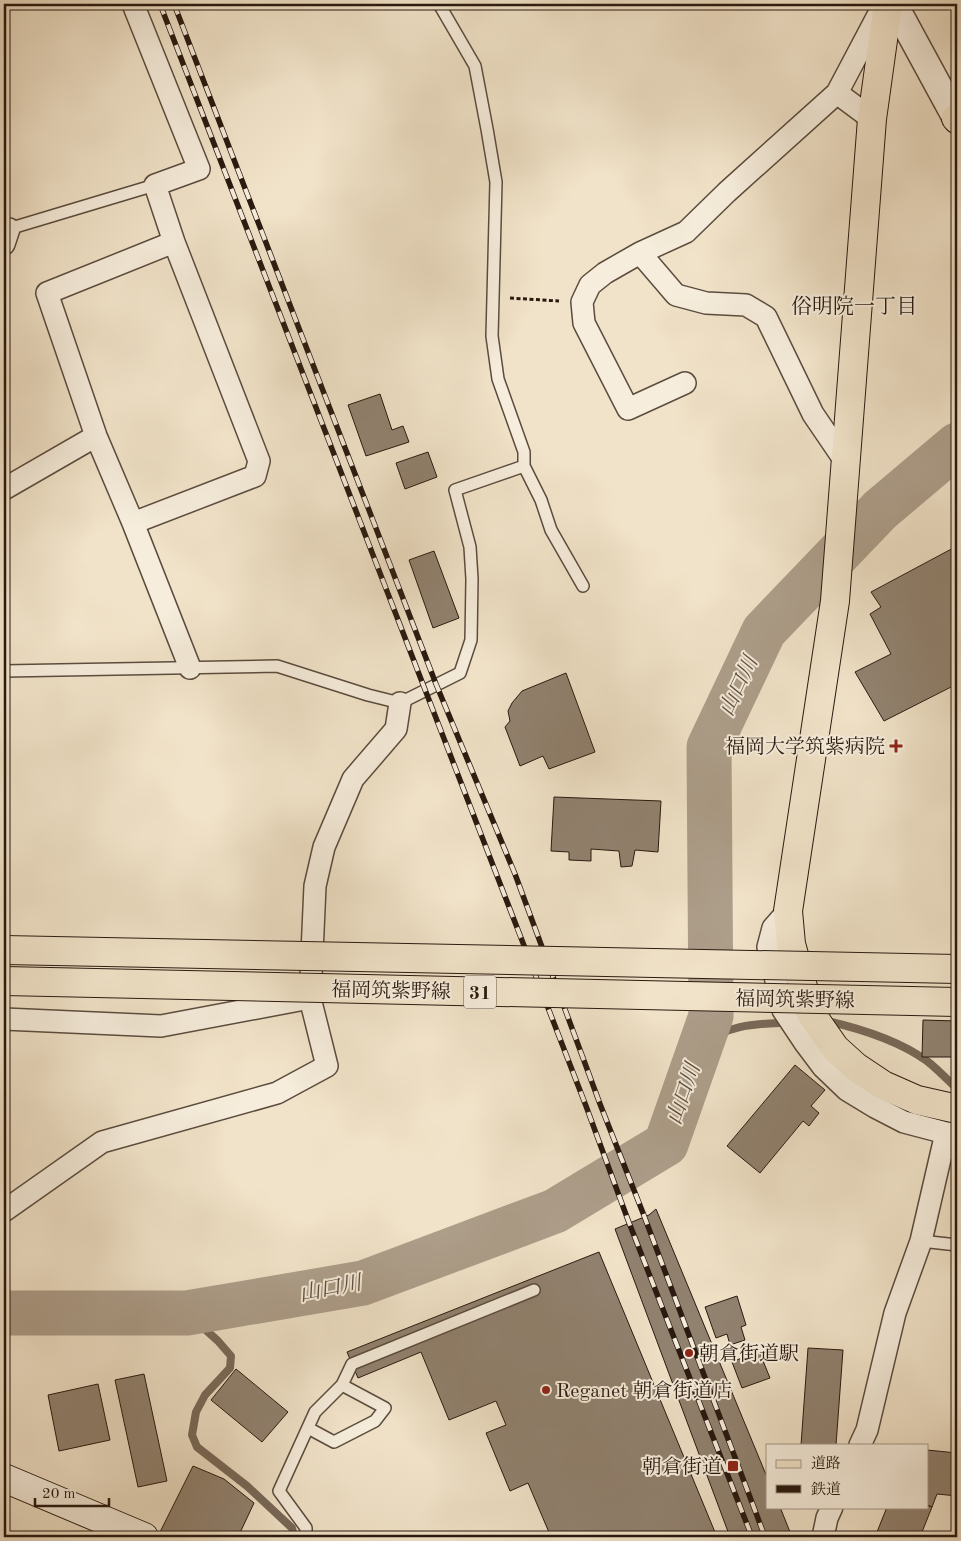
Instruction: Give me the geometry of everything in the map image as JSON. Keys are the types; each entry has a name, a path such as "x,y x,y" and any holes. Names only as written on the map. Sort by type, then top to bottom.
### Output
{"main road":[{"path":"886,4 872,119 835,601 788,911 790,944 810,1012 835,1048 856,1067 883,1085 916,1100 954,1126"},
{"name":"福岡筑紫野線","path":"4,950 957,969"},
{"name":"福岡筑紫野線","path":"4,981 957,1002"},
{"path":"4,1478 144,1537"}],"street":[{"path":"133,4 198,169 155,185 174,242 259,461 255,476 133,522"},
{"path":"685,384 628,409 584,323 582,302 590,285 605,273 640,253 686,232 727,192 837,94 886,4"},
{"path":"894,4 957,119"},
{"path":"837,94 872,119"},
{"path":"174,242 47,293 96,436 133,522 190,668"},
{"path":"640,253 676,295 706,303 746,305 766,317 813,414 844,469"},
{"path":"4,489 96,436"},
{"path":"4,1211 102,1142 277,1093 327,1066 310,998 315,886 324,847 353,779 396,729 400,703"},
{"path":"788,911 772,928 768,947 783,1010 805,1043 823,1066 847,1090 904,1122 954,1126 921,1241 895,1313 867,1430 860,1444"},
{"path":"4,1019 161,1026 310,998"},
{"path":"823,1537 832,1508"}],"lane":[{"path":"439,4 475,66 496,182 492,336 498,379 524,452 524,466 541,500 551,530 582,586"},
{"path":"5,234 155,185"},
{"path":"4,671 277,666 368,695 400,703 460,673 471,640 472,580 470,548 455,490 524,466"},
{"path":"921,1241 957,1245"},
{"path":"306,1537 306,1528 279,1490 315,1412 342,1385 352,1364 534,1290"},
{"path":"308,1428 334,1442 375,1421 385,1408 342,1385"}],"path":[{"path":"493,296 582,302"}],"building":[{"path":"380,394 392,430 403,426 409,442 366,456 348,405"},
{"path":"428,452 437,477 405,489 396,463"},
{"path":"957,546 957,684 884,721 855,672 891,654 870,614 881,607 871,592"},
{"path":"434,551 459,618 433,628 409,560"},
{"path":"566,673 595,752 549,769 543,756 520,766 505,727 510,721 508,711 522,691"},
{"path":"554,797 661,801 658,852 635,850 632,866 621,867 619,851 591,849 591,861 569,860 569,852 551,851"},
{"path":"923,1020 957,1021 957,1057 922,1057"},
{"path":"795,1065 825,1090 811,1106 819,1113 809,1126 803,1121 760,1173 727,1146"},
{"name":"朝倉街道駅","path":"656,1209 766,1475 766,1508 780,1508 792,1537 730,1537 615,1229 649,1215"},
{"name":"Reganet 朝倉街道店","path":"599,1252 717,1537 551,1537 528,1483 510,1491 486,1433 506,1425 496,1401 449,1420 421,1352 358,1378 347,1352"},
{"path":"737,1296 746,1325 741,1327 745,1340 730,1345 727,1334 716,1338 705,1307"},
{"path":"808,1348 843,1350 836,1444 801,1444"},
{"path":"759,1351 770,1378 742,1388 732,1362"},
{"path":"236,1369 288,1412 262,1442 211,1400"},
{"path":"144,1374 167,1481 138,1487 115,1380"},
{"path":"98,1384 110,1440 59,1451 48,1395"},
{"path":"928,1450 957,1453 957,1496 937,1494 932,1507 928,1505"},
{"path":"193,1466 224,1479 254,1503 238,1537 173,1537 160,1532"},
{"path":"928,1505 932,1507 920,1537 875,1537 887,1508 928,1508"}],"waterway":[{"name":"山口川","path":"4,1313 187,1313 363,1283 555,1211 666,1144 711,1016 709,747 764,631 880,510 957,445"},
{"path":"827,1021 892,1041 927,1061 953,1085 957,1086"},
{"path":"701,1043 739,1027 779,1023"},
{"path":"187,1313 218,1341 231,1356 230,1368 205,1395 196,1412 192,1435 197,1447 247,1486 292,1528 294,1537"}],"railway":[{"path":"160,4 752,1537"},
{"path":"174,4 436,684 515,874 600,1104 765,1537"}],"place":[{"name":"福岡大学筑紫病院","path":"896,746"},
{"name":"朝倉街道駅","path":"689,1353"},
{"name":"Reganet 朝倉街道店","path":"546,1390"},
{"name":"朝倉街道","path":"733,1466"}],"district":[{"name":"俗明院一丁目","path":"854,306"}]}
